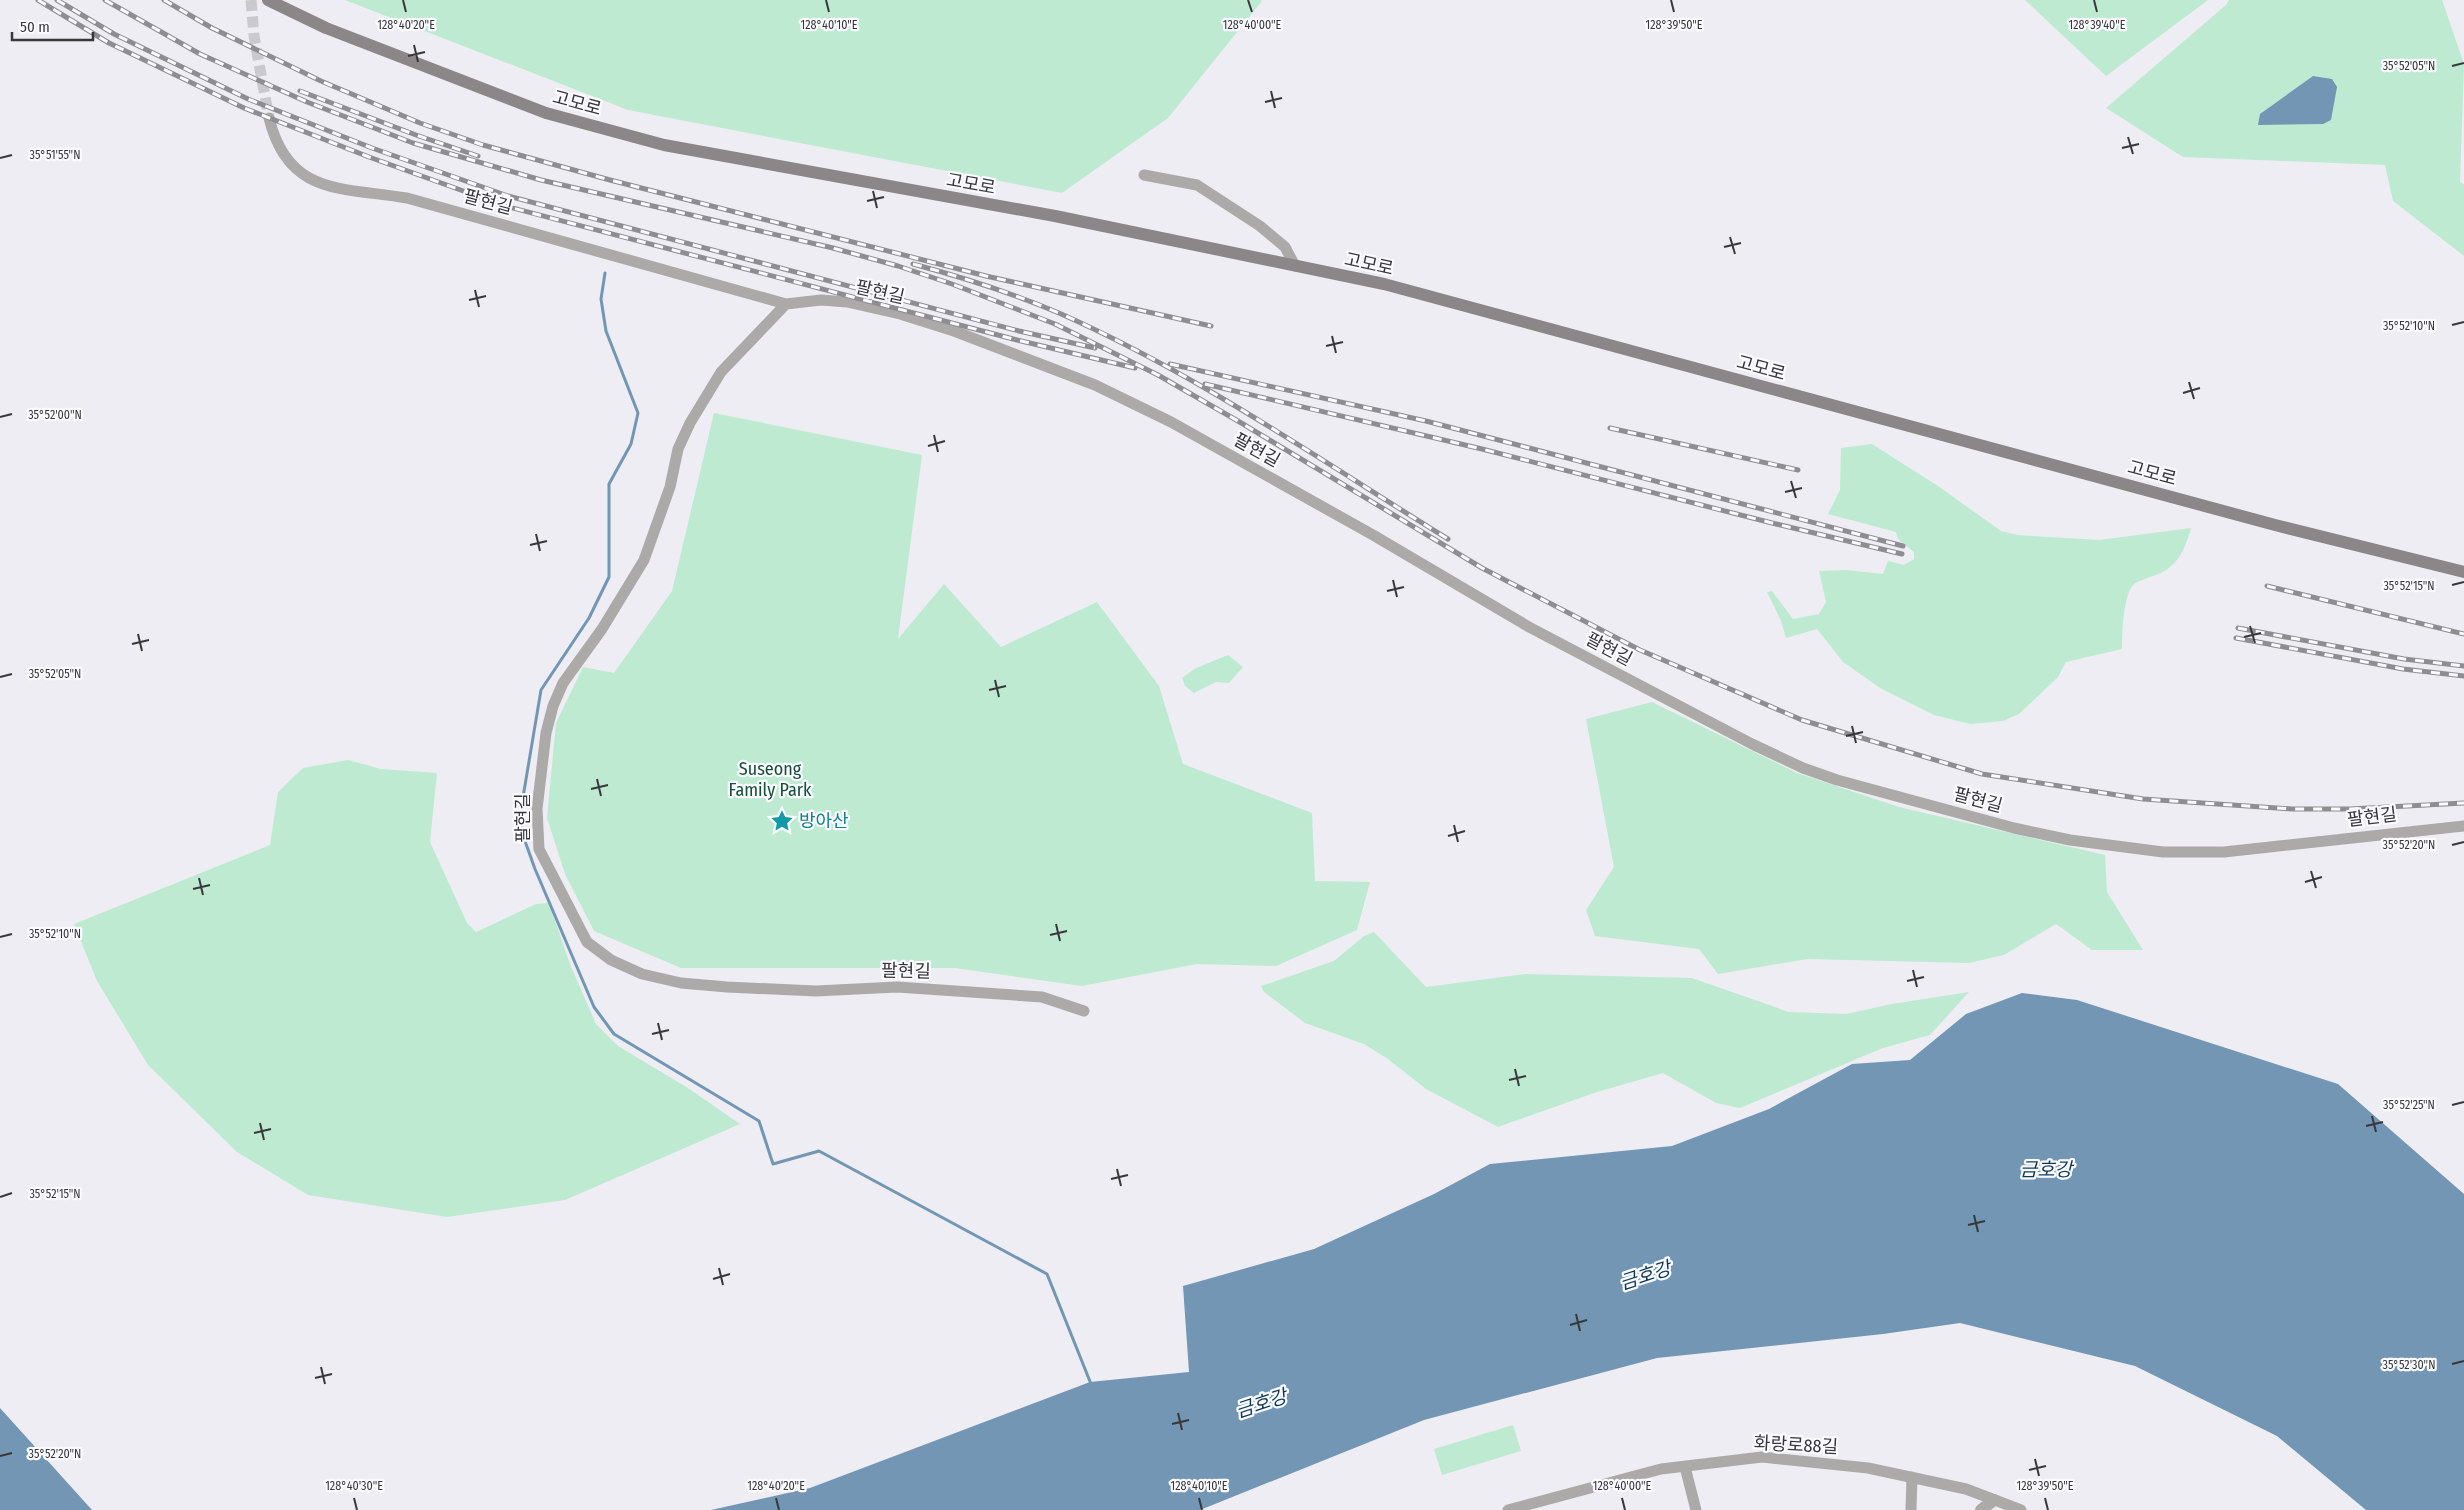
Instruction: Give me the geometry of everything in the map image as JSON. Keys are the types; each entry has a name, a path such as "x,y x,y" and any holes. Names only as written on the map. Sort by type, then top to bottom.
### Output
{"main road":[{"name":"고모로","path":"268,0 326,28 546,113 664,145 1055,216 1384,284 2275,525 2464,572"}],"street":[{"name":"팔현길","path":"269,118 278,144 288,160 302,175 317,184 407,198 786,304 821,300 847,302 900,314 954,331 1095,385 1180,427 1373,534 1529,627 1752,744 1802,768 1838,780 2014,828 2070,840 2163,852 2224,852 2464,826"},
{"path":"1144,175 1197,185 1260,226 1286,247 1295,266"},
{"name":"팔현길","path":"786,304 721,372 697,412 678,449 670,487 644,560 602,629 563,683 553,706 546,733 537,809 539,849 588,942 611,960 642,974 681,983 727,987 816,991 897,987 1042,997 1084,1011"},
{"name":"화랑로88길","path":"1508,1510 1527,1507 1661,1470 1762,1457 1868,1468 1912,1477 1966,1489 2021,1510"},
{"path":"1685,1467 1696,1510"},
{"path":"1911,1510 1912,1477"},
{"path":"1981,1510 1994,1500"}],"green space":[{"path":"345,0 1262,1 1168,118 1062,193 628,110"},
{"path":"2025,0 2208,0 2106,76"},
{"path":"2229,0 2442,0 2464,64 2460,182 2464,184 2464,256 2393,201 2385,165 2183,157 2106,108 2226,5"},
{"name":"Suseong Family Park","path":"714,413 922,455 898,639 944,584 1001,647 1097,602 1159,686 1183,764 1312,813 1315,881 1370,882 1357,930 1276,966 1197,964 1082,986 955,968 681,968 594,931 565,874 547,818 556,723 583,667 614,673 672,591"},
{"path":"1872,444 1938,486 2001,531 2017,535 2099,540 2191,528 2180,556 2170,567 2164,572 2141,580 2130,589 2125,605 2122,649 2066,662 2058,677 2019,714 2003,721 1970,724 1934,715 1880,688 1843,662 1817,629 1786,638 1781,621 1767,592 1772,591 1793,619 1819,614 1826,602 1819,571 1846,570 1883,574 1888,561 1904,565 1914,559 1914,552 1898,539 1896,532 1828,514 1840,490 1841,448"},
{"path":"1228,655 1243,667 1229,683 1216,682 1194,693 1185,686 1182,678 1196,668"},
{"path":"1652,702 1797,773 1899,807 2105,855 2107,892 2143,950 2092,950 2056,924 2004,955 1969,963 1807,959 1718,974 1699,949 1595,936 1586,910 1614,867 1586,719"},
{"path":"348,760 381,769 437,773 430,842 467,923 476,932 536,904 549,903 570,964 596,1024 618,1046 688,1088 740,1124 565,1200 447,1217 308,1195 237,1152 148,1065 97,981 74,924 270,845 278,792 303,768"},
{"path":"1374,932 1426,987 1525,974 1692,978 1789,1012 1846,1014 1892,1004 1969,992 1930,1035 1883,1048 1740,1108 1716,1103 1663,1073 1597,1092 1498,1127 1426,1089 1388,1059 1364,1044 1305,1023 1264,992 1261,986 1334,961 1364,936"},
{"path":"1513,1425 1521,1451 1442,1475 1434,1449"}],"water":[{"path":"2313,76 2332,79 2337,87 2331,120 2323,124 2258,125 2260,114"},
{"name":"금호강","path":"2022,993 2077,1000 2338,1084 2464,1194 2464,1510 2366,1510 2277,1436 2135,1366 1960,1323 1883,1334 1657,1358 1424,1420 1200,1510 711,1510 810,1488 1090,1382 1189,1372 1183,1286 1314,1249 1434,1194 1490,1164 1672,1146 1769,1109 1852,1064 1910,1060 1966,1014"},
{"path":"0,1408 92,1510 0,1510"}],"waterway":[{"path":"605,273 601,299 606,331 638,413 631,444 609,484 609,577 589,618 541,690 522,803 521,830 535,869 594,1007 614,1034 759,1121 773,1164 819,1151 1047,1274 1091,1384"}],"tunnel":[{"path":"251,0 254,36 269,118"}],"railway":[{"path":"38,0 109,43 244,108 369,157 505,206 1017,340 1135,368"},
{"path":"57,0 114,34 248,99 372,148 508,196 1019,331 1095,348"},
{"path":"105,0 200,54 307,102 413,143 541,180 833,248 898,266 952,284 1055,324 1158,375 1482,568 1640,650 1802,720 1982,774 2143,799 2292,809 2350,809 2464,803"},
{"path":"164,0 212,28 321,81 420,123 483,145 610,180 986,276 1211,326"},
{"path":"300,91 416,135 478,156"},
{"path":"913,264 1023,299 1059,313 1110,337 1209,390 1448,539"},
{"path":"1170,364 1426,421 1903,546"},
{"path":"1205,384 1482,449 1902,554"},
{"path":"1610,428 1798,470"},
{"path":"2267,586 2464,634"},
{"path":"2238,628 2404,659 2464,666"},
{"path":"2236,638 2403,669 2464,676"}],"place":[{"name":"방아산","path":"782,821"}]}
